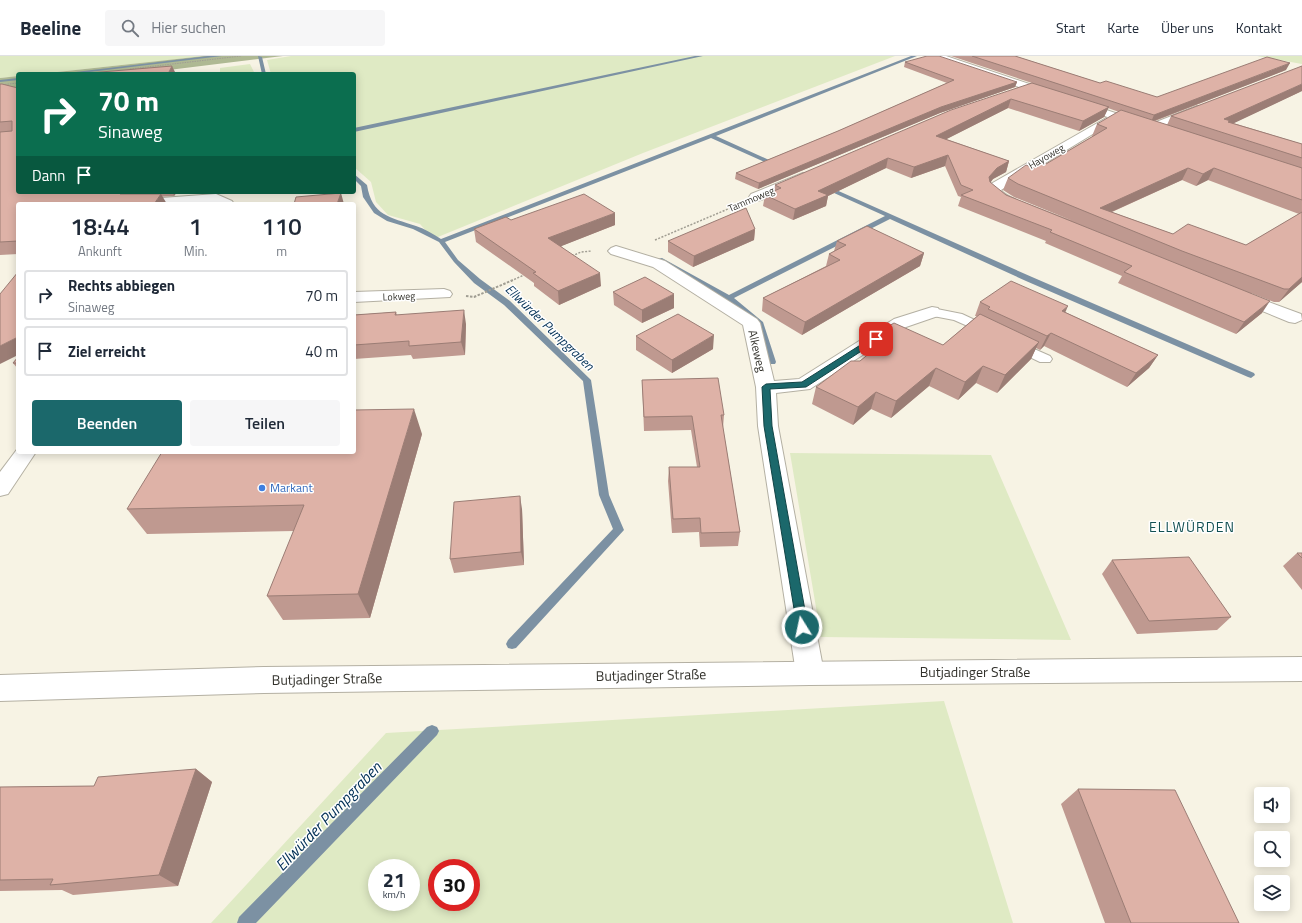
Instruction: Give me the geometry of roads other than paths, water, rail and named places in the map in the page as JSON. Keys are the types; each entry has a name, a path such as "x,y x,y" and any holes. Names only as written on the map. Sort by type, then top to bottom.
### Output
{"street":[{"path":"936,56 1165,133"},
{"path":"1009,94 1029,87"},
{"path":"1150,128 1208,105"},
{"name":"Hayoweg","path":"1030,210 998,196 994,192 994,188 1115,116"},
{"name":"Tammoweg","path":"756,197 814,172"},
{"path":"161,202 216,198 223,202"},
{"name":"Alkeweg","path":"616,251 659,264 751,322 766,387 768,426 810,673"},
{"path":"1225,290 1295,318"},
{"name":"Lokweg","path":"356,297 444,294"},
{"path":"766,387 803,385 900,323 932,312"},
{"path":"0,488 25,454"},
{"name":"Butjadinger Straße","path":"0,688 264,680 810,673 1302,669"}],"lane":[{"path":"932,312 958,317 1045,359"}],"waterway":[{"path":"79,72 220,56"},
{"path":"356,130 701,56"},
{"path":"441,241 915,56"},
{"name":"Ellwürder Pumpgraben","path":"260,57 264,72"},
{"path":"0,81 16,79"},
{"path":"712,136 778,166"},
{"name":"Ellwürder Pumpgraben","path":"356,178 364,185 366,197 376,212 389,220 415,228 441,241"},
{"path":"825,187 890,216"},
{"path":"729,298 890,216"},
{"path":"890,216 1029,279 1251,375"},
{"name":"Ellwürder Pumpgraben","path":"441,241 456,261 477,281 507,303 587,380 604,495 619,530 512,644"},
{"path":"660,259 729,298"},
{"path":"729,298 759,322 772,362"},
{"name":"Ellwürder Pumpgraben","path":"245,923 432,731"}],"place":[{"name":"Markant","path":"262,488"}],"district":[{"name":"ELLWÜRDEN","path":"1192,527"}]}
